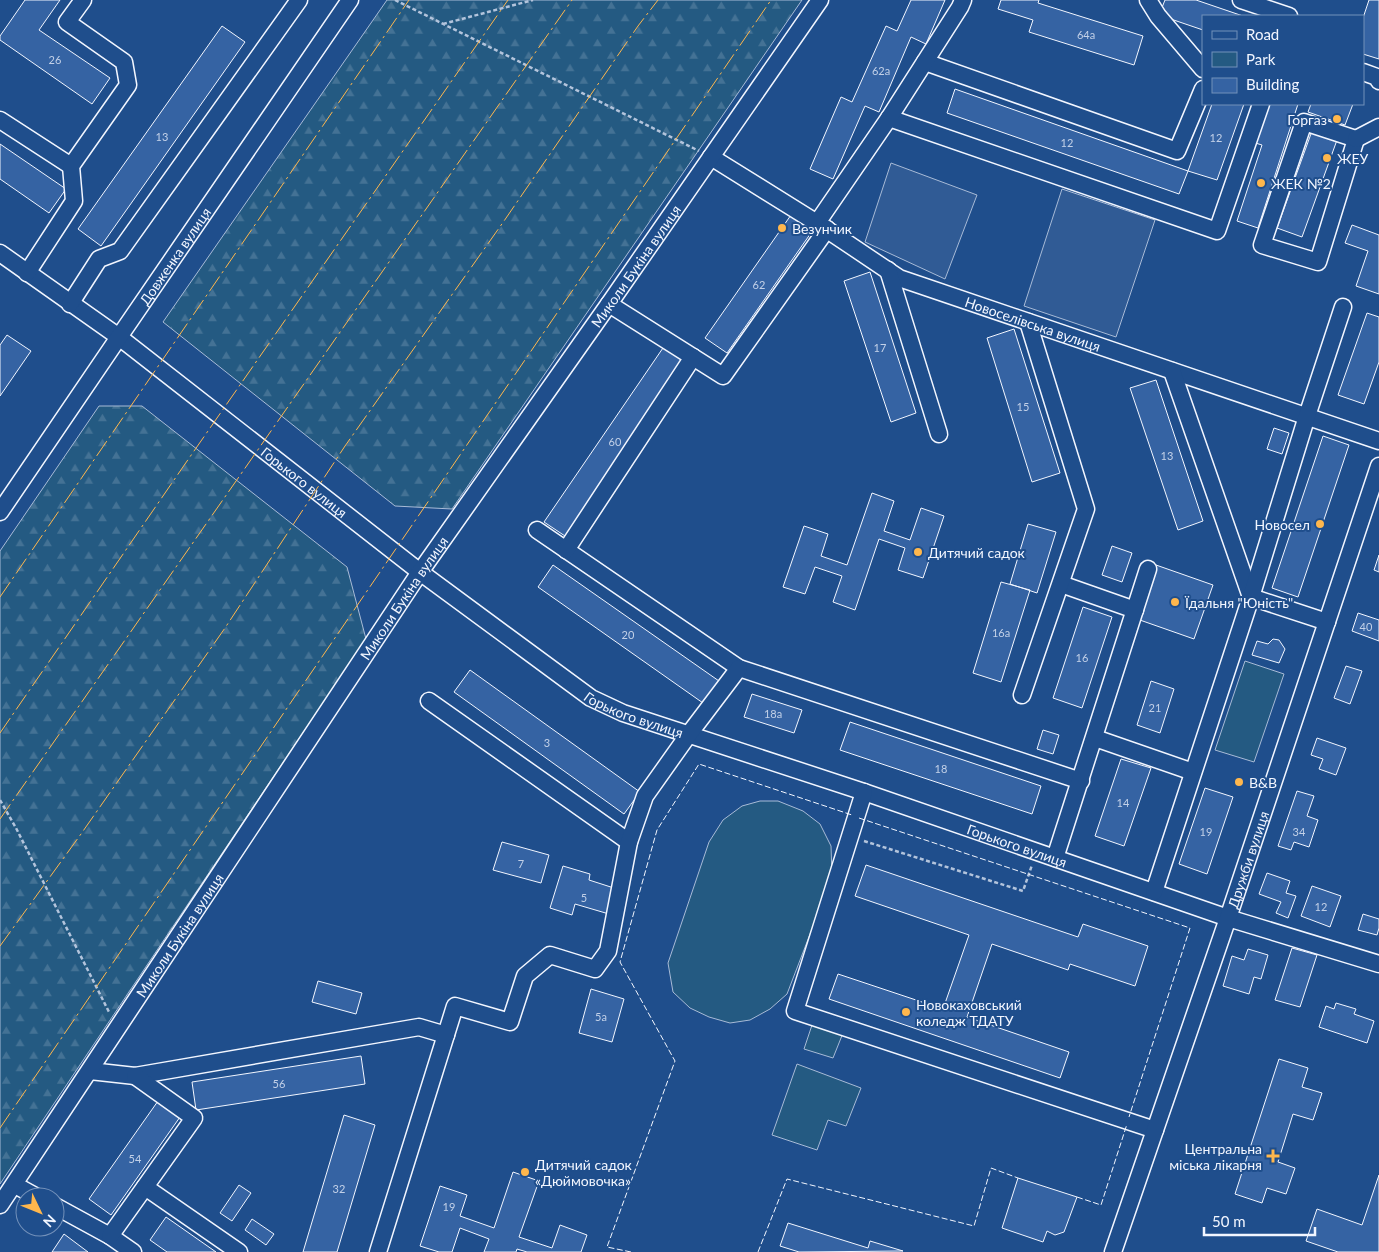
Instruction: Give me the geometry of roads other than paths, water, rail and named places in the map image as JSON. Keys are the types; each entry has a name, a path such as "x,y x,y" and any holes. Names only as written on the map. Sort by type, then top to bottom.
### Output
{"street":[{"path":"27,273 74,201 70,166 128,85 124,62 67,22 83,0"},
{"path":"70,304 99,258 120,251 299,0"},
{"name":"Довженка вулиця","path":"0,512 350,0"},
{"name":"Миколи Букіна вулиця","path":"0,1205 420,572 820,0"},
{"path":"609,304 723,376 822,226 963,0"},
{"path":"1148,0 1158,16 1202,68"},
{"path":"1241,0 1286,15"},
{"path":"925,62 1177,150 1202,91"},
{"path":"1364,72 1377,77 1379,81"},
{"path":"889,118 1217,231 1261,105"},
{"path":"0,120 70,166"},
{"path":"1356,139 1304,122 1262,245 1318,262 1356,139 1379,127"},
{"name":"Новоселівська вулиця","path":"712,157 822,226 899,278 1379,441"},
{"name":"Горького вулиця","path":"0,253 118,337 420,572 591,698 623,713 864,792 1228,918 1379,964"},
{"path":"888,270 939,434"},
{"path":"1154,892 1251,597 1343,307"},
{"path":"1022,694 1086,509 1028,322"},
{"path":"566,550 693,357"},
{"path":"1172,371 1251,597"},
{"name":"Дружби вулиця","path":"1113,1252 1228,918 1379,466"},
{"path":"537,530 739,668 1081,780"},
{"path":"1055,858 1148,569"},
{"path":"1061,584 1135,610"},
{"path":"1251,597 1327,622"},
{"path":"378,1252 455,1006 510,1022 525,976 550,955 595,968 608,952 629,842 645,796 739,668"},
{"path":"429,701 629,842"},
{"path":"1095,738 1193,772"},
{"path":"864,792 795,1011 1155,1130"},
{"path":"90,1071 135,1076 419,1027 446,1035"},
{"path":"65,1212 121,1246 145,1187 194,1118 135,1076"},
{"path":"15,1185 19,1187"},
{"path":"145,1187 238,1252"}],"place":[{"name":"Горгаз","path":"1337,119"},
{"name":"ЖЕУ","path":"1327,158"},
{"name":"ЖЕК №2","path":"1261,183"},
{"name":"Везунчик","path":"782,228"},
{"name":"Новосел","path":"1320,524"},
{"name":"Дитячий садок","path":"918,552"},
{"name":"Їдальня \"Юність\"","path":"1175,602"},
{"name":"В&В","path":"1239,782"},
{"name":"Новокаховський коледж ТДАТУ","path":"906,1012"},
{"name":"Центральна міська лікарня","path":"1273,1156"},
{"name":"Дитячий садок «Дюймовочка»","path":"525,1172"}]}
